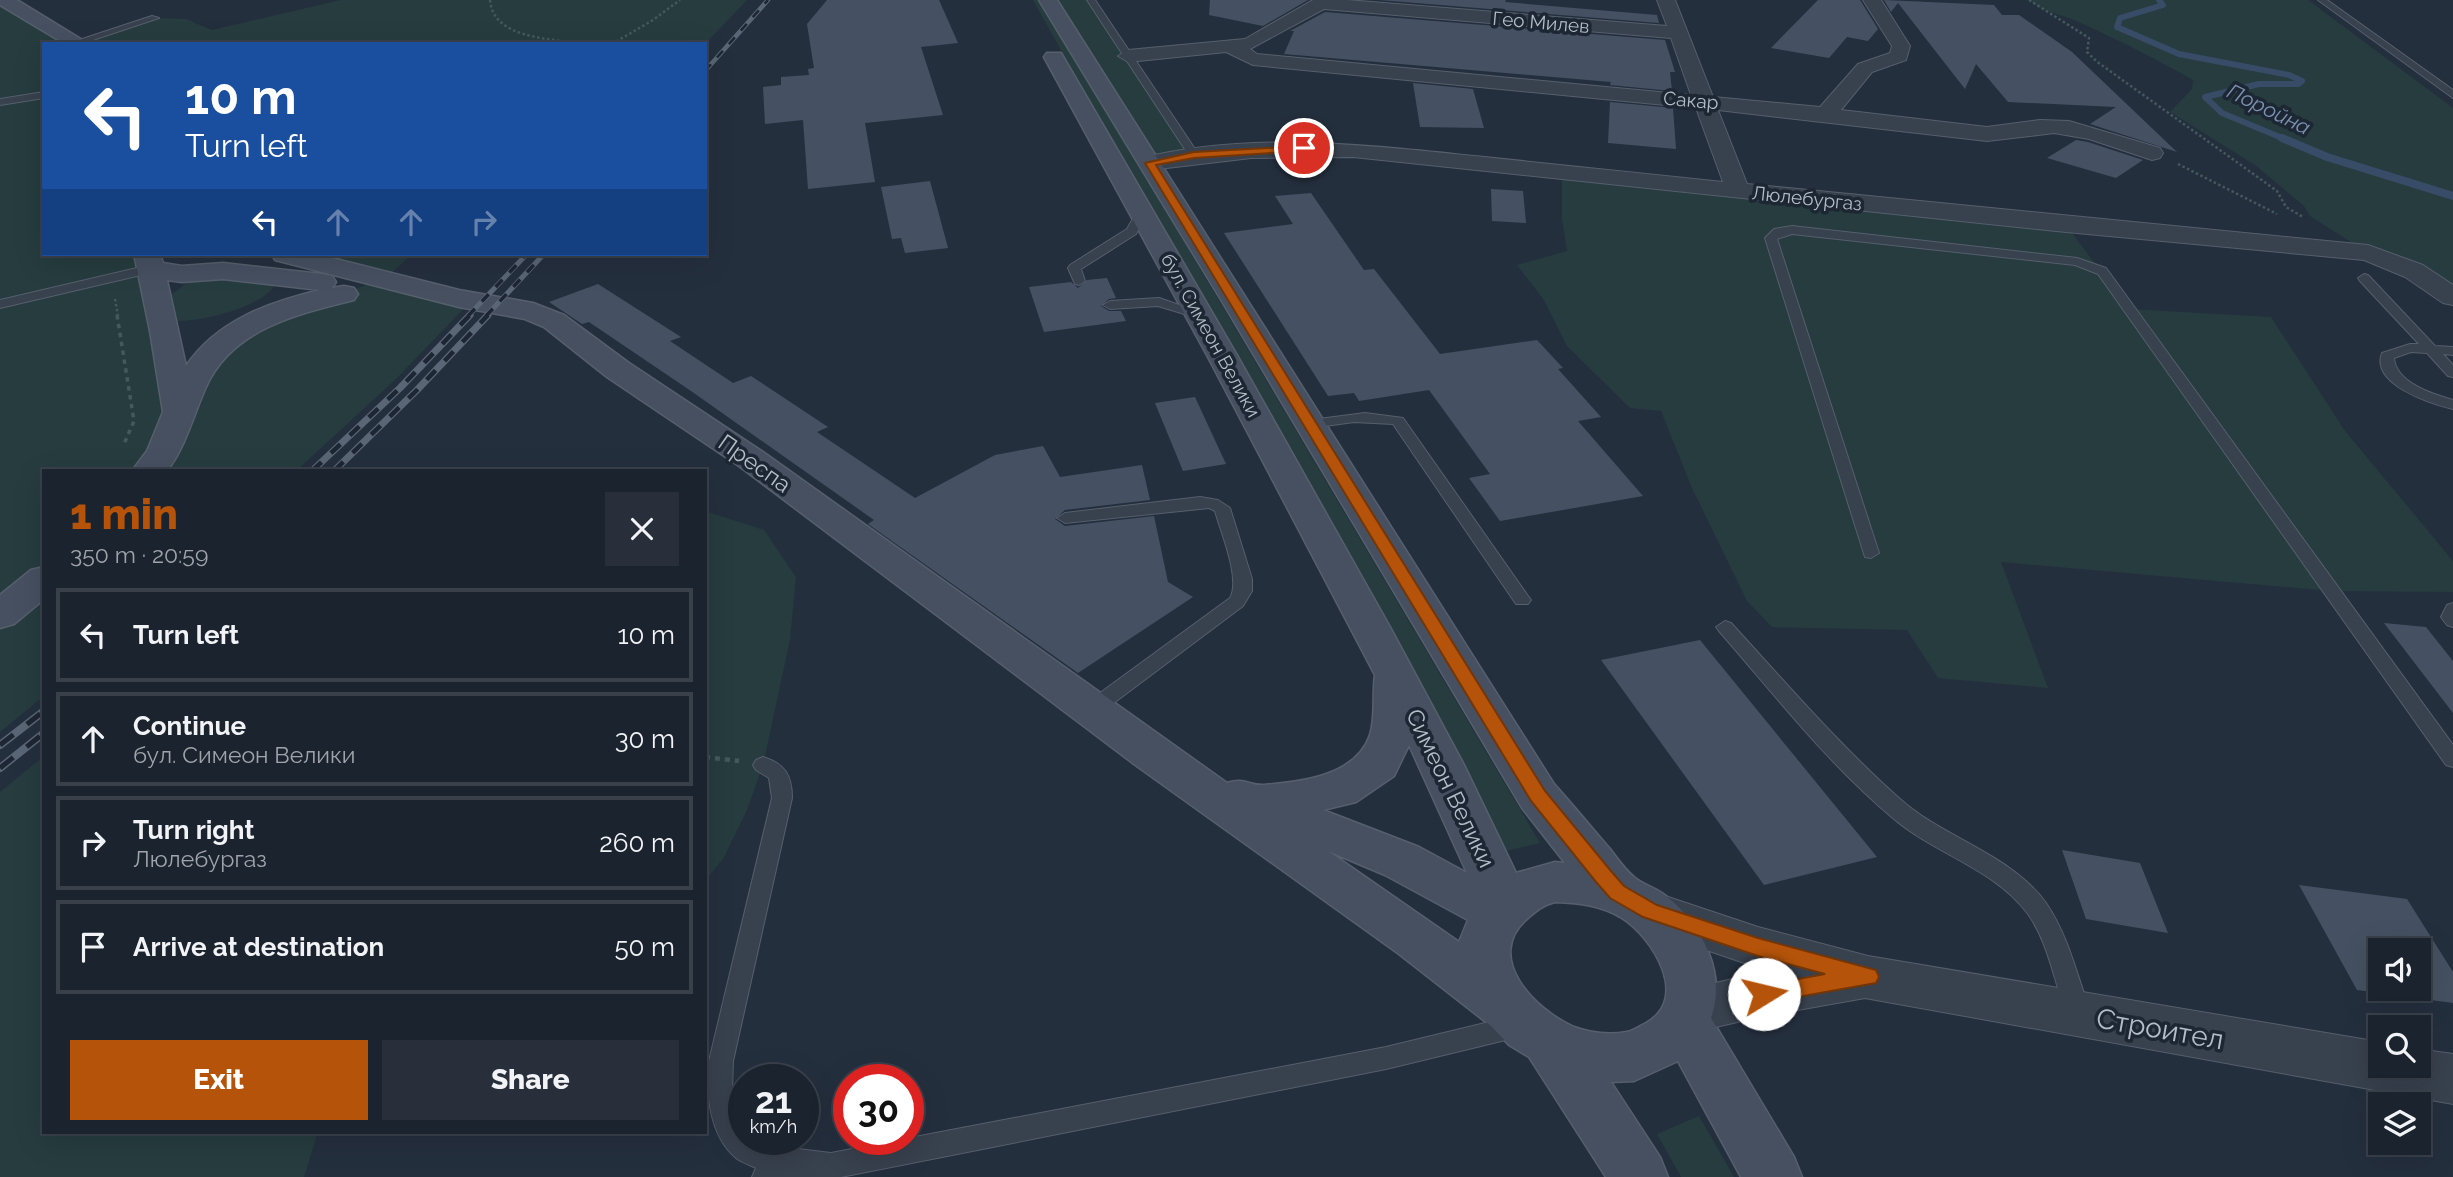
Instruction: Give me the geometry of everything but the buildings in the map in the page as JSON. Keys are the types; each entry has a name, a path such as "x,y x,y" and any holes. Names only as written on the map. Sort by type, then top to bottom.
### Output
{"main road":[{"path":"4,0 76,42"},
{"name":"бул. Симеон Велики","path":"1022,0 1201,315 1395,674"},
{"name":"бул. Симеон Велики","path":"1048,0 1538,796 1634,901"},
{"path":"149,261 188,256"},
{"path":"254,256 326,265"},
{"name":"Преспа","path":"292,256 383,284 533,312 554,321 618,370 751,459 1179,772"},
{"path":"149,261 182,274 223,271 383,284"},
{"path":"149,261 179,412"},
{"path":"151,469 163,453 198,370 215,349 247,328 285,309 383,284"},
{"path":"0,615 42,581"},
{"path":"1257,803 1340,790 1378,764 1393,733 1395,674"},
{"name":"Симеон Велики","path":"1395,674 1461,803 1501,908"},
{"path":"1179,772 1402,861 1501,908"},
{"path":"1179,772 1417,939 1525,1026 1590,1057 1629,1057 1663,1044 1687,1016 1692,984 1687,957 1672,933 1634,901 1586,883 1555,882 1527,890 1501,908 1486,933 1484,957 1490,983 1525,1026 1588,1096 1639,1177"},
{"path":"1687,1016 1773,1177"}],"street":[{"path":"1666,0 1738,191"},
{"path":"1826,114 1865,68 1899,56 1900,46 1872,0"},
{"path":"1128,56 1248,44 1323,2"},
{"name":"Гео Милев","path":"1323,2 1679,33"},
{"name":"Сакар","path":"1229,46 1253,60 1826,114 1987,134 2006,134 2042,126 2065,127 2152,153"},
{"name":"Люлебургаз","path":"1150,163 1194,155 1292,148 1353,150 2368,253 2414,271 2453,297"},
{"path":"1634,901 1758,947 1868,977"},
{"path":"1687,1016 1764,994 1868,977"},
{"name":"Строител","path":"1868,977 2450,1083"}],"lane":[{"path":"1091,0 1194,155"},
{"path":"2322,0 2453,95"},
{"path":"81,42 155,18"},
{"path":"0,102 42,95"},
{"path":"1079,281 1074,268 1132,231 1142,212"},
{"path":"1871,553 1771,238 1778,232 1792,230 2077,262 2102,271 2453,760"},
{"path":"0,304 111,278 149,261"},
{"path":"2364,278 2453,373"},
{"path":"1110,306 1159,302 1201,315"},
{"path":"2453,351 2430,348 2396,350 2387,356 2385,363 2402,383 2453,405"},
{"path":"1311,424 1358,416 1380,416 1398,421 1522,600"},
{"path":"1065,518 1161,501 1212,503 1222,508 1243,579 1243,591 1237,602 1092,709"},
{"path":"2453,610 2450,617 2453,621"},
{"path":"1725,627 1871,785 1904,815 1941,841 2000,873 2031,901 2046,928 2079,1014"},
{"path":"763,765 774,767 780,775 782,798 722,1061 719,1090 730,1130 746,1150 764,1158 831,1166"},
{"path":"765,1177 1386,1058 1525,1026"}],"path":[{"path":"490,0 489,6 493,15 502,25 525,35 568,42"},
{"path":"615,42 672,9 680,0"},
{"path":"2029,0 2041,10 2090,38 2087,52 2096,61 2277,191 2286,207 2309,220"},
{"path":"2152,153 2221,184 2279,215"},
{"path":"111,278 134,421 121,453"}],"green space":[{"path":"0,0 77,42 42,42 42,256 147,256 165,331 179,411 215,349 332,296 382,280 292,256 410,256 385,279 472,300 397,378 298,469 42,469 42,698 0,732"},
{"path":"341,0 747,0 707,42 77,42 155,18 186,19 212,30"},
{"path":"1033,0 1041,0 1540,843 1506,851"},
{"path":"1048,0 1091,0 1194,155 1150,163"},
{"path":"2029,0 2308,0 2453,108 2453,297 2368,253 2310,216 2304,206 2255,165 2170,112 2192,89 2193,80 2119,41 2045,10"},
{"path":"1562,172 2066,225 2129,309 2271,317 2345,431 2453,561 2453,592 2332,591 2001,562 2048,688 1938,678 1907,630 1772,627 1747,601 1692,488 1661,411 1630,408 1567,346 1544,300 1517,265 1567,251 1562,219"},
{"path":"207,276 275,284 258,300 229,312 174,321 170,296 185,284"},
{"path":"707,512 764,530 796,577 790,640 763,765 747,810 723,859 707,879"},
{"path":"42,758 42,1134 317,1134 304,1177 0,1177 0,792"},
{"path":"1699,1116 1734,1177 1681,1177 1657,1134"}],"waterway":[{"name":"Поройна","path":"2159,0 2163,5 2120,18 2117,27 2179,54 2289,75 2302,81 2298,84 2259,84 2205,97 2222,113 2287,140"},
{"name":"Поройна","path":"2282,138 2327,157 2453,196"}],"railway":[{"path":"707,69 768,0"},
{"path":"468,316 525,256"},
{"path":"486,316 542,256"},
{"path":"314,469 400,388 470,315"},
{"path":"336,469 417,390 488,315"},
{"path":"0,745 42,713"},
{"path":"0,768 42,735"}],"route":[{"path":"1304,148 1194,155 1150,163 1538,796 1617,892 1650,911 1758,947 1868,977 1764,994"}]}
